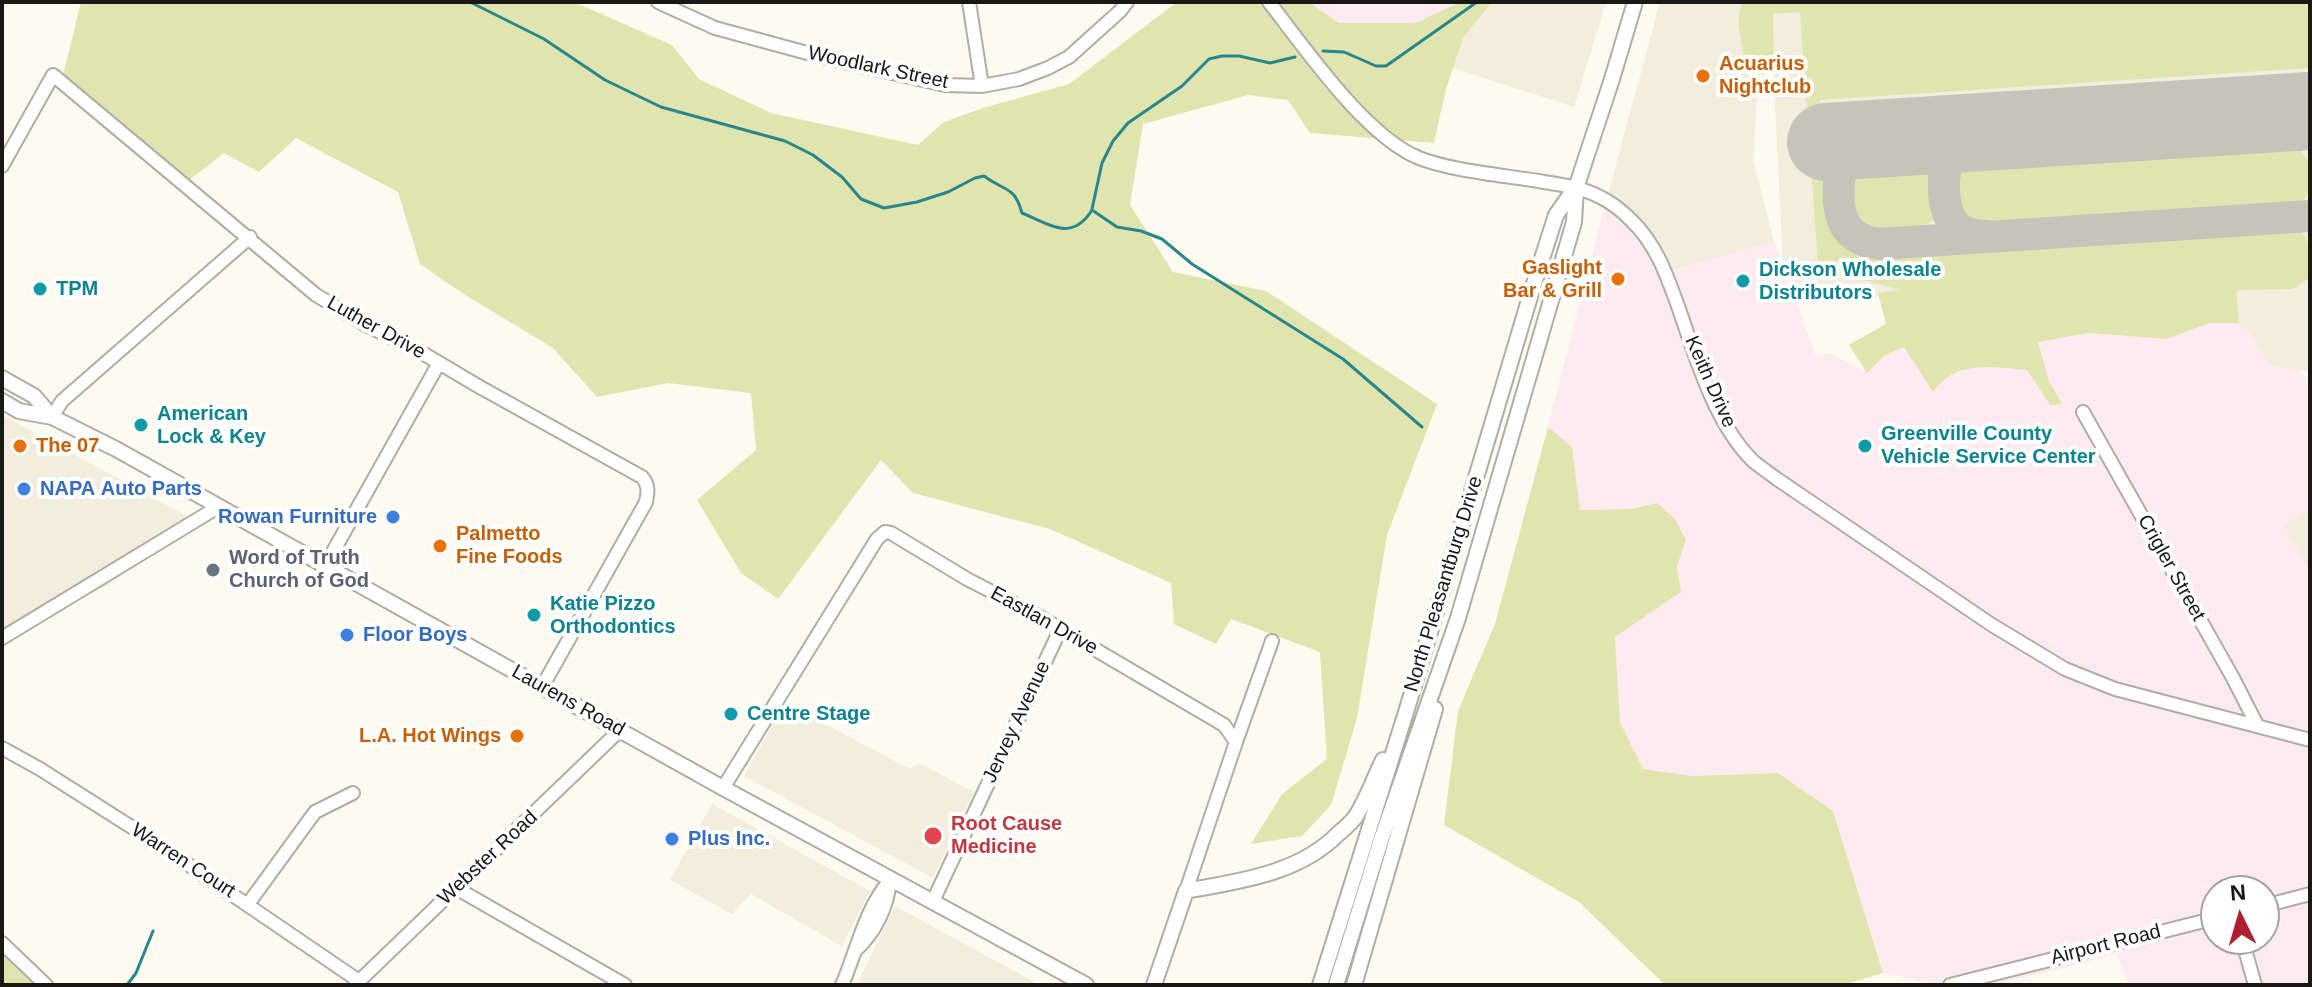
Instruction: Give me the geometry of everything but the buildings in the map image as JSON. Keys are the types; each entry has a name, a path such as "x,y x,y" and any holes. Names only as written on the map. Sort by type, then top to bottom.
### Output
{"main road":[{"name":"North Pleasantburg Drive","path":"1336,985 1381,840 1458,618 1574,222 1576,188 1635,2"},
{"name":"North Pleasantburg Drive","path":"1320,985 1556,215 1576,188"},
{"name":"Laurens Road","path":"2,378 34,396 52,417"},
{"name":"Laurens Road","path":"2,401 19,411 52,417 116,449 723,788 1086,985"},
{"path":"1354,985 1426,743 1458,618"},
{"path":"1154,985 1186,891 1251,879 1284,869 1330,843 1356,817 1407,709"}],"street":[{"name":"Woodlark Street","path":"658,2 715,28 822,57 945,85 982,86 1019,79 1069,57 1127,2"},
{"path":"969,2 982,86"},
{"name":"Keith Drive","path":"1269,2 1321,69 1364,117 1400,148 1419,158 1444,165 1576,188 1604,199 1630,220 1656,249 1711,394 1736,440 1754,462 1992,625 2065,669 2127,692 2310,740"},
{"name":"Luther Drive","path":"2,166 53,75 316,295 642,477 649,491 646,502 542,687"},
{"path":"52,417 62,401 250,237"},
{"path":"325,566 439,363"},
{"name":"Crigler Street","path":"2083,412 2257,725"},
{"path":"2,638 218,507"},
{"name":"Eastlan Drive","path":"723,788 881,534 891,533 1219,720 1236,742"},
{"name":"Jervey Avenue","path":"933,901 1060,630"},
{"path":"1186,891 1272,641"},
{"name":"Webster Road","path":"357,983 620,730"},
{"name":"Warren Court","path":"2,748 40,769 248,904 357,983"},
{"path":"248,904 315,812 353,793"},
{"path":"842,985 859,935 878,895 890,880"},
{"path":"456,888 625,985"},
{"path":"2280,902 2310,894"},
{"name":"Airport Road","path":"1956,984 2200,922"},
{"path":"2,943 46,985"},
{"path":"2247,955 2255,985"}],"shaded area":[{"path":"1309,2 1460,2 1417,23 1339,23"},
{"path":"1492,2 1606,2 1574,107 1453,68 1463,38"},
{"path":"1660,2 1741,2 1738,24 1746,69 1758,87 1753,160 1774,242 1663,273 1640,236 1604,209"},
{"path":"1770,2 2310,2 2310,370 2290,371 2268,364 2246,328 2240,330 2239,325 2009,288 1800,301 1783,265"},
{"path":"1604,209 1640,236 1663,273 1774,242 1817,359 1828,353 1867,372 1884,356 1905,347 1913,358 1942,378 1978,366 2027,370 2050,405 2061,404 2049,381 2037,342 2089,333 2167,339 2210,323 2239,323 2240,330 2246,328 2269,364 2296,370 2310,379 2310,508 2283,525 2310,572 2310,985 2129,985 2117,954 1994,985 1941,985 1883,973 1833,811 1778,773 1692,776 1643,769 1620,722 1615,637 1681,592 1677,566 1686,540 1657,503 1631,509 1580,510 1572,447 1548,427"},
{"path":"2,415 198,522 108,585 2,640"},
{"path":"2310,508 2310,572 2283,525"},
{"path":"785,703 910,769 919,763 974,792 933,878 744,776"},
{"path":"712,804 870,891 842,946 751,894 732,914 670,880"},
{"path":"895,906 1040,985 857,985"}],"green space":[{"path":"81,2 574,2 672,45 699,79 771,113 918,145 944,122 1069,84 1177,2 1309,2 1339,23 1416,23 1460,2 1492,2 1463,38 1446,89 1434,143 1310,133 1288,100 1248,95 1143,124 1130,205 1173,272 1266,291 1437,404 1387,535 1357,718 1331,805 1302,836 1251,844 1282,794 1327,759 1320,652 1231,619 1216,644 1174,624 1171,583 1050,529 913,493 881,460 778,599 741,573 697,500 756,450 751,393 668,383 597,397 553,348 420,264 398,192 296,138 259,172 224,153 188,181 63,75"},
{"path":"1741,2 2310,2 2310,68 1820,100 1829,214 1843,240 1866,253 2294,227 2307,241 2310,277 2291,289 2236,290 2239,323 2210,323 2167,339 2089,333 2038,342 2049,381 2062,404 2050,405 2027,370 1988,367 1963,370 1942,382 1933,392 1904,347 1884,356 1867,373 1849,345 1886,324 1878,293 1900,290 1838,273 1818,264 1800,12 1773,14 1774,73 1758,75 1746,69 1738,24"},
{"path":"2299,148 2310,164 2310,192 2301,202 2285,206 1983,226 1961,213 1956,198 1955,172"},
{"path":"1931,173 1935,202 1933,220 1923,226 1878,230 1867,228 1854,218 1850,178"},
{"path":"1548,427 1572,447 1580,510 1631,509 1657,503 1674,518 1686,540 1677,566 1681,592 1615,637 1620,722 1643,769 1692,776 1778,773 1833,811 1883,973 1843,985 1665,985 1579,902 1444,825 1458,711 1495,624"},
{"path":"2,953 36,985 2,985"}],"waterway":[{"path":"470,2 544,39 605,80 661,107 785,141 813,155 842,177 861,199 884,208 917,202 984,176 1012,193 1022,213 1052,226 1077,226 1092,210 1117,227 1162,239 1192,264 1343,359 1422,427"},
{"path":"1323,51 1344,52 1376,66 1386,66 1477,2"},
{"path":"1092,209 1102,163 1113,141 1128,123 1182,86 1209,59 1239,56 1270,63 1295,57"},
{"path":"127,985 136,973 153,931"}],"taxiway":[{"path":"2284,112 2300,116 2310,124"},
{"path":"1982,132 1963,138 1952,150 1945,171 1944,196 1950,218 1956,226 1974,235 1986,236"},
{"path":"1871,139 1853,147 1844,158 1839,174 1839,205 1844,224 1850,231 1857,237 1879,244 2310,216"}],"runway":[{"path":"1826,142 2310,111"}],"place":[{"name":"Acuarius Nightclub","path":"1703,76"},
{"name":"Gaslight Bar & Grill","path":"1618,279"},
{"name":"Dickson Wholesale Distributors","path":"1743,281"},
{"name":"TPM","path":"40,289"},
{"name":"American Lock & Key","path":"141,425"},
{"name":"The 07","path":"20,446"},
{"name":"Greenville County Vehicle Service Center","path":"1865,446"},
{"name":"NAPA Auto Parts","path":"24,489"},
{"name":"Rowan Furniture","path":"393,517"},
{"name":"Palmetto Fine Foods","path":"440,546"},
{"name":"Word of Truth Church of God","path":"213,570"},
{"name":"Katie Pizzo Orthodontics","path":"534,615"},
{"name":"Floor Boys","path":"347,635"},
{"name":"Centre Stage","path":"731,714"},
{"name":"L.A. Hot Wings","path":"517,736"},
{"name":"Root Cause Medicine","path":"933,836"},
{"name":"Plus Inc.","path":"672,839"}]}
